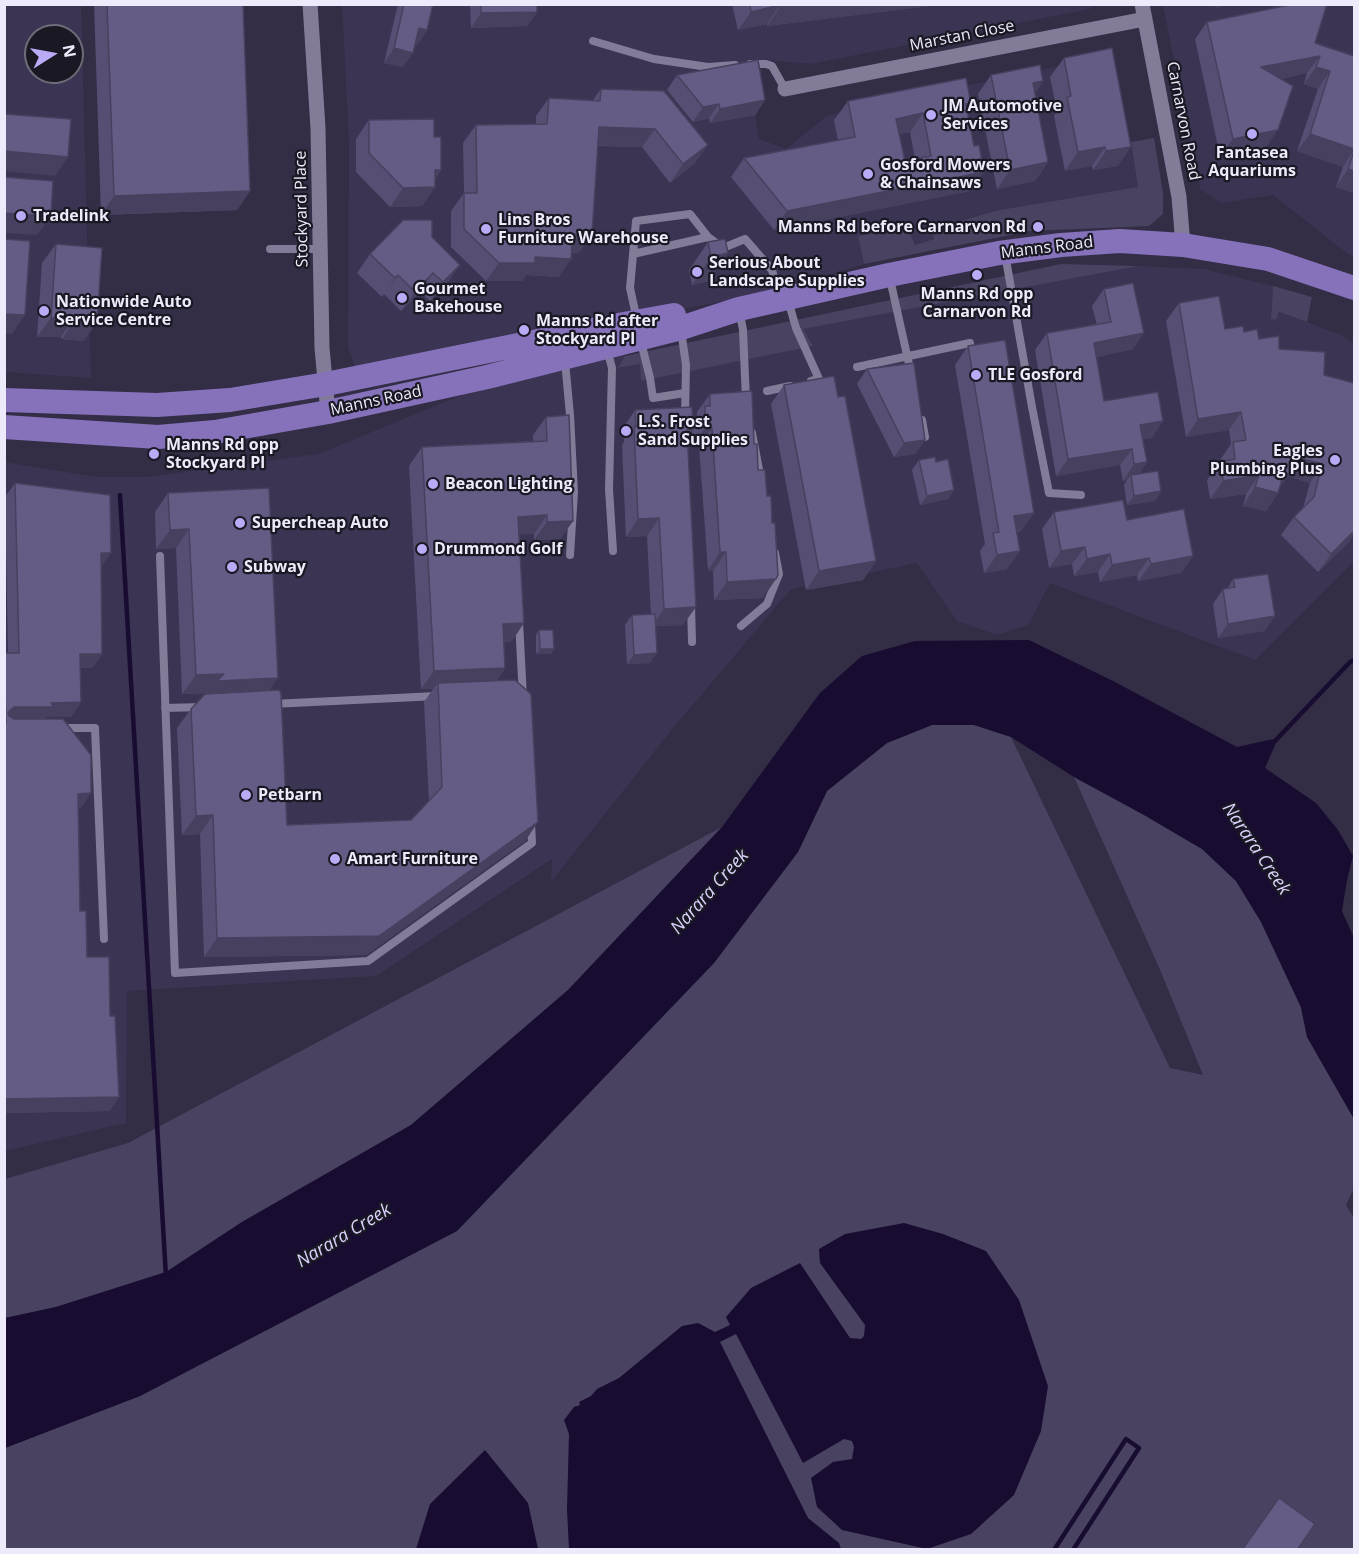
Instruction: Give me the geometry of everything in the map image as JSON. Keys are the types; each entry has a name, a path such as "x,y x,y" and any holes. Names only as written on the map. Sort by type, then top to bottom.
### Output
{"main road":[{"name":"Manns Road","path":"4,400 157,405 230,400 639,330 681,328 739,309 889,275 1005,253 1093,242 1120,241 1183,245 1268,259 1354,288"},
{"name":"Manns Road","path":"4,427 158,437 214,432 328,412 564,357 606,346 665,316 739,309"}],"street":[{"name":"Stockyard Place","path":"310,4 318,128 322,348 328,412"},
{"name":"Marstan Close","path":"785,89 1143,12"},
{"name":"Carnarvon Road","path":"1143,12 1179,197 1183,245"}],"lane":[{"path":"593,41 654,59 708,67 766,64 772,66 785,89"},
{"path":"684,393 653,398 630,288 636,221 690,214 708,237 723,248 745,239 772,270 824,387"},
{"path":"633,254 708,237"},
{"path":"270,249 322,249"},
{"path":"1005,253 1032,407 1050,493 1081,495"},
{"path":"889,275 913,380"},
{"path":"739,309 743,330 749,412"},
{"path":"681,328 686,365 684,393 686,429"},
{"path":"857,367 970,343"},
{"path":"606,346 612,368 609,489 613,551"},
{"path":"564,357 573,492 570,555"},
{"path":"767,391 819,379"},
{"path":"920,414 925,437"},
{"path":"751,424 764,494"},
{"path":"741,626 767,604 779,574 773,540"},
{"path":"160,556 175,973 368,961 532,843 530,808"},
{"path":"691,594 692,642"},
{"path":"518,613 524,703"},
{"path":"512,692 523,692"},
{"path":"258,704 445,695"},
{"path":"165,708 212,706"},
{"path":"50,728 95,728 104,939"}],"shaded area":[{"path":"4,5 81,5 82,24 24,24 24,84 83,84 91,378 5,372"},
{"path":"342,5 1093,5 1090,9 811,64 765,60 750,80 759,139 786,149 828,115 1103,57 1118,75 1139,187 999,210 931,228 934,239 915,245 858,236 864,264 783,290 358,374 348,348 349,144"},
{"path":"1163,5 1354,5 1354,257 1273,195 1221,203 1200,189"},
{"path":"1154,138 1163,193 1163,214 1149,226 1030,231 864,264 858,236 907,227 915,245 934,239 931,229 999,210 1138,187 1131,142"},
{"path":"1061,264 1139,266 803,329 813,346 641,381 640,364 618,368 625,356"},
{"path":"1139,266 1204,269 1273,286 1271,319 1279,312 1339,334 1354,343 1354,561 1255,660 1050,583 1028,625 997,635 957,621 917,563 791,589 669,733 551,882 552,859 376,976 127,991 126,1123 5,1151 4,462 97,477 146,477 318,454 523,370 622,347 625,356 619,368 641,364 641,380 812,346 802,329"},
{"path":"1273,286 1312,297 1307,322 1279,312 1276,320 1271,319"},
{"path":"932,725 974,725 1011,737 1170,1068 1203,1075 1161,972 1074,777 1202,849 1236,881 1261,922 1301,1008 1307,1037 1354,1119 1354,1188 1346,1205 1354,1218 1354,1549 5,1550 5,1448 140,1396 457,1231 714,963 798,852 827,791 887,743"},
{"path":"722,827 568,990 411,1125 242,1222 166,1272 56,1307 5,1318 5,1179 128,1143"}],"water":[{"name":"Narara Creek","path":"1029,640 1115,682 1237,747 1278,738 1265,768 1316,803 1338,830 1353,856 1342,911 1354,938 1354,1119 1307,1037 1301,1007 1261,922 1236,881 1202,849 1074,777 1011,737 974,725 932,725 887,743 827,791 798,852 714,963 457,1231 140,1396 5,1448 5,1318 56,1307 166,1272 242,1222 411,1125 568,990 722,827 820,693 862,656 915,641"},
{"path":"904,1223 943,1234 986,1251 1019,1300 1048,1386 1041,1431 1014,1495 971,1534 927,1549 842,1530 817,1507 811,1478 833,1462 852,1459 854,1447 852,1441 844,1439 803,1463 736,1334 720,1342 808,1518 839,1543 841,1549 569,1549 567,1510 569,1434 564,1420 574,1407 580,1405 579,1402 591,1396 597,1389 619,1378 682,1326 698,1323 715,1332 730,1325 726,1317 751,1288 800,1263 850,1338 861,1339 864,1336 865,1325 820,1263 819,1249 845,1234"},
{"path":"485,1450 528,1503 538,1549 416,1549 430,1504"}],"building":[{"path":"107,4 243,4 250,191 114,196"},
{"path":"404,4 433,4 427,30 419,28 413,53 394,48"},
{"path":"481,4 537,4 537,12 481,13"},
{"path":"750,4 804,4 780,7 780,5 751,12"},
{"path":"1294,4 1327,4 1315,43 1354,56 1354,149 1310,134 1330,71 1316,67 1320,56 1261,67 1293,86 1278,130 1233,139 1207,22"},
{"path":"1112,48 1131,147 1106,151 1105,147 1078,152 1067,97 1071,96 1064,58"},
{"path":"758,60 765,100 720,109 719,104 703,107 677,75"},
{"path":"1040,65 1043,81 1033,83 1048,162 1010,170 991,75"},
{"path":"966,78 971,103 966,104 974,146 979,145 984,172 787,211 744,158 855,137 848,101","holes":["923,113 931,156 905,161 896,119"]},
{"path":"601,89 664,91 708,145 683,164 655,129 599,127 592,235 573,234 571,259 535,257 535,263 499,263 464,229 464,193 477,193 476,125 547,124 549,98 600,101"},
{"path":"4,114 71,119 68,157 4,151"},
{"path":"434,119 434,137 441,137 441,170 435,170 435,187 403,188 369,153 369,120"},
{"path":"1354,151 1354,171 1348,169"},
{"path":"4,177 53,181 51,216 4,213"},
{"path":"403,220 432,220 432,237 460,265 443,282 433,273 415,292 398,275 395,278 370,254"},
{"path":"4,239 30,241 25,315 4,314"},
{"path":"725,239 728,253 711,257 708,242"},
{"path":"56,244 102,248 97,322 74,318 51,318"},
{"path":"1133,283 1144,333 1094,343 1104,401 1158,392 1163,421 1140,425 1147,462 1134,464 1132,449 1068,459 1047,333 1111,322 1104,289"},
{"path":"1219,296 1225,329 1243,326 1244,332 1257,329 1259,339 1279,336 1279,349 1325,352 1324,375 1354,383 1354,531 1331,554 1294,517 1314,497 1322,464 1294,456 1289,475 1284,473 1278,493 1255,487 1259,475 1223,481 1220,462 1235,459 1233,442 1246,440 1241,412 1198,419 1179,303"},
{"path":"1005,340 1034,513 1014,516 1020,551 997,555 993,533 999,532 968,346"},
{"path":"914,363 925,440 904,443 867,369"},
{"path":"834,376 838,397 845,396 876,561 819,571 784,385"},
{"path":"752,391 754,444 757,444 758,470 765,470 767,496 771,496 778,575 776,579 727,582 726,552 720,552 712,428 705,428 705,406 710,406 710,394"},
{"path":"692,407 693,429 687,430 696,607 664,609 659,518 638,519 635,410"},
{"path":"569,415 573,521 547,522 547,515 518,517 524,623 503,624 505,668 434,671 422,447 547,441 546,417"},
{"path":"935,457 936,462 948,459 954,490 927,496 919,460"},
{"path":"1158,471 1161,491 1134,496 1131,475"},
{"path":"15,483 110,495 111,553 101,553 102,654 80,654 81,702 51,703 54,707 14,707 8,712 9,716 14,719 63,719 91,755 91,793 78,794 80,911 86,911 87,957 109,957 110,1016 115,1016 119,1097 4,1099 4,724 6,723 4,653 19,653"},
{"path":"269,488 278,678 217,681 224,674 196,675 189,529 170,530 168,493"},
{"path":"1123,500 1127,520 1184,509 1193,556 1151,564 1149,558 1112,565 1110,554 1087,559 1085,547 1061,551 1054,512"},
{"path":"1268,574 1275,616 1228,624 1223,589 1235,587 1233,579"},
{"path":"655,614 657,653 634,655 632,615"},
{"path":"539,630 553,630 554,649 540,649"},
{"path":"515,680 531,694 538,822 379,936 217,938 213,815 196,816 191,709 205,694 279,690 281,693 287,825 411,820 442,787 438,683"},
{"path":"1279,1498 1315,1524 1297,1550 1242,1550"}],"waterway":[{"path":"120,495 166,1277"},
{"path":"1275,741 1354,660"},
{"path":"1054,1550 1126,1439 1139,1448 1073,1550"}],"place":[{"name":"JM Automotive Services","path":"931,115"},
{"name":"Fantasea Aquariums","path":"1252,134"},
{"name":"Gosford Mowers & Chainsaws","path":"868,174"},
{"name":"Tradelink","path":"21,216"},
{"name":"Manns Rd before Carnarvon Rd","path":"1038,227"},
{"name":"Lins Bros Furniture Warehouse","path":"486,229"},
{"name":"Serious About Landscape Supplies","path":"697,272"},
{"name":"Manns Rd opp Carnarvon Rd","path":"977,275"},
{"name":"Gourmet Bakehouse","path":"402,298"},
{"name":"Nationwide Auto Service Centre","path":"44,311"},
{"name":"Manns Rd after Stockyard Pl","path":"524,330"},
{"name":"TLE Gosford","path":"976,375"},
{"name":"L.S. Frost Sand Supplies","path":"626,431"},
{"name":"Manns Rd opp Stockyard Pl","path":"154,454"},
{"name":"Eagles Plumbing Plus","path":"1335,460"},
{"name":"Beacon Lighting","path":"433,484"},
{"name":"Supercheap Auto","path":"240,523"},
{"name":"Drummond Golf","path":"422,549"},
{"name":"Subway","path":"232,567"},
{"name":"Petbarn","path":"246,795"},
{"name":"Amart Furniture","path":"335,859"}]}
